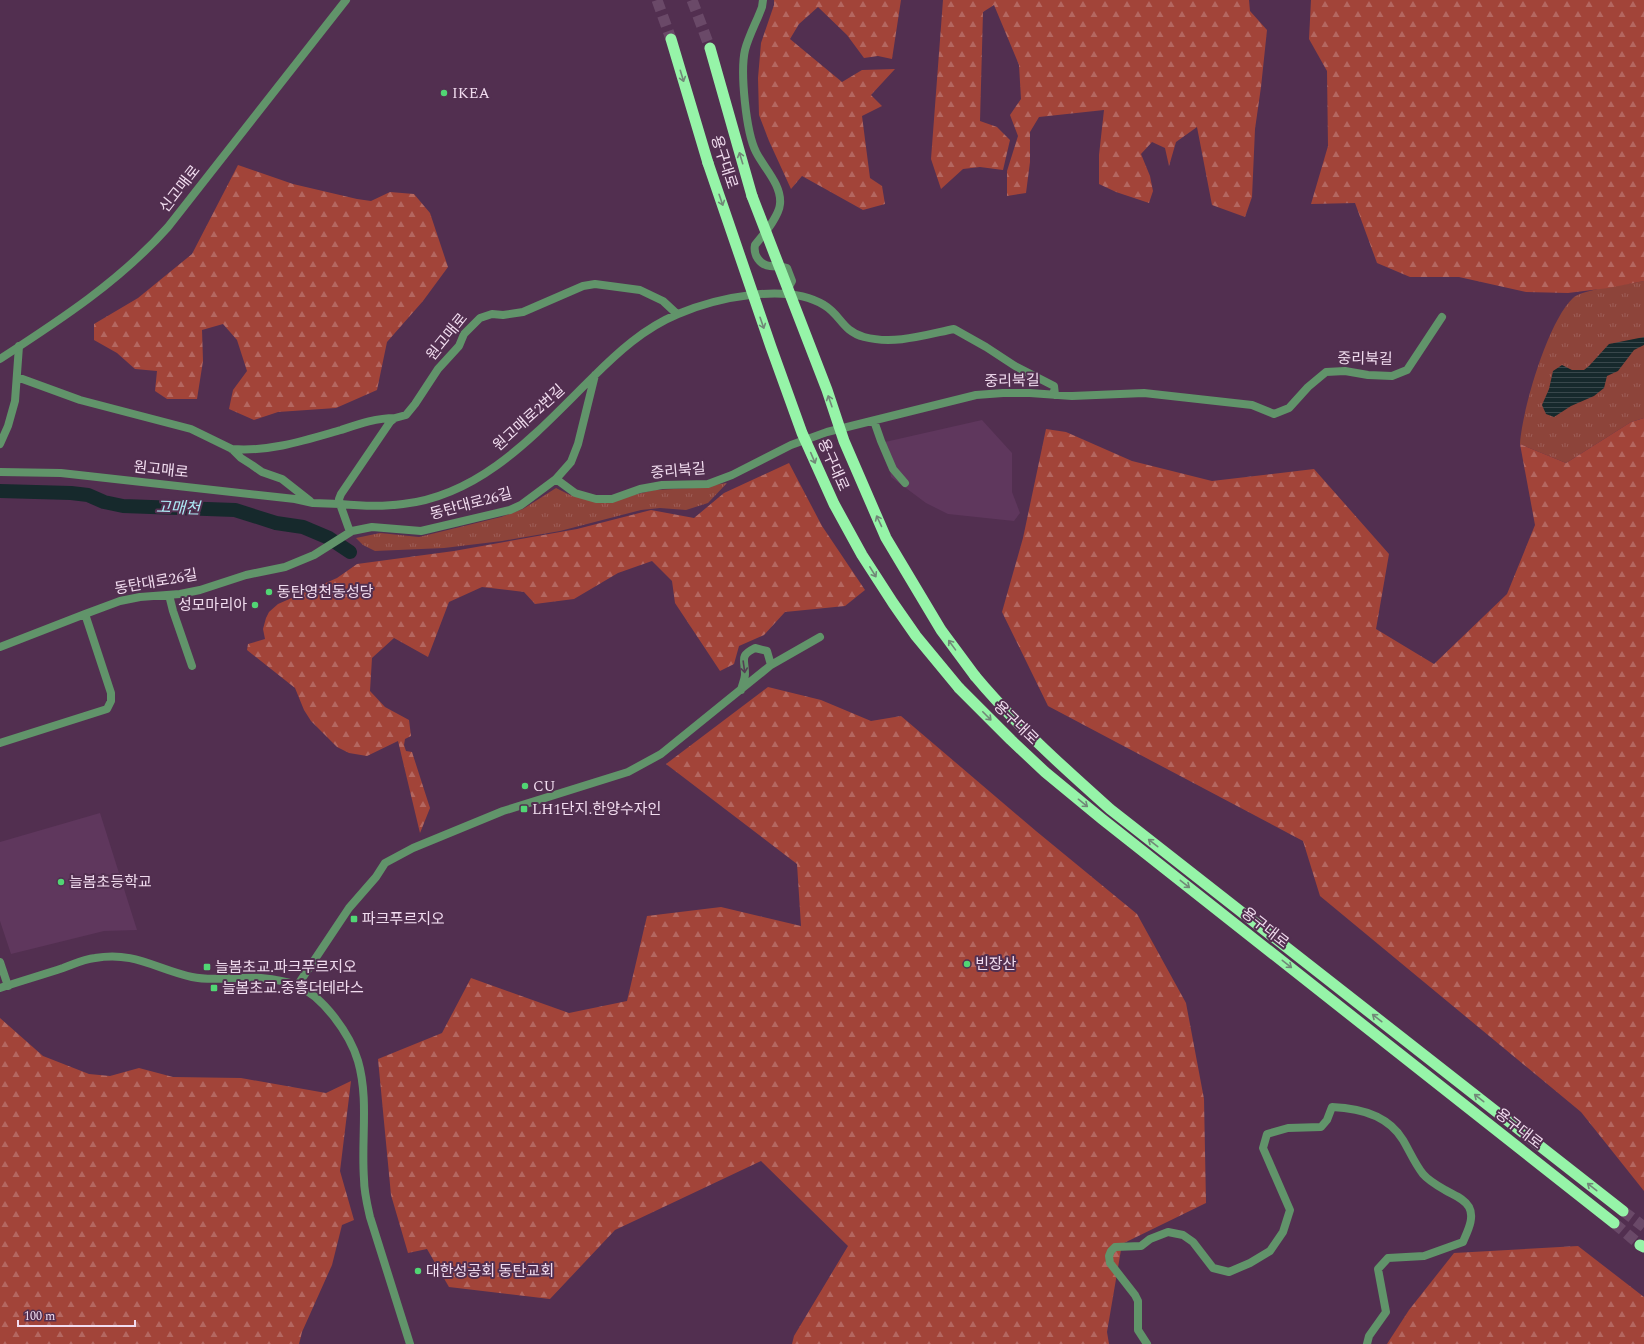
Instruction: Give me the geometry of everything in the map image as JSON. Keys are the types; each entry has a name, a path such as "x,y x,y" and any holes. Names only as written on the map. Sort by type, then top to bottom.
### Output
{"highway":[{"name":"용구대로","path":"671,39 708,163 802,433 834,504 862,555 916,636 959,688 1011,740 1039,766 1102,819 1614,1223"},
{"name":"용구대로","path":"710,48 752,196 827,390 844,441 886,538 941,630 975,676 1000,705 1033,739 1110,809 1623,1211"}],"street":[{"name":"신고매로","path":"0,359 76,309 118,276 153,243 346,0"},
{"path":"763,0 762,7 745,49 744,70 746,101 752,142 761,161 775,183 780,196 780,203 777,213 755,245 754,250 755,256 766,265 787,268 792,281 786,293"},
{"name":"원고매로","path":"0,472 61,473 288,498 313,503 340,504 339,499 341,494 390,422 396,418 406,415 438,369 459,346 464,334 480,318 492,314 503,315 523,312 583,286 595,284 640,290 663,301 676,314"},
{"path":"676,314 719,301 741,297 786,293 812,298 826,306 850,332 866,338 901,340 954,330 986,347 1015,366 1054,386 1055,395"},
{"name":"원고매로2번길","path":"340,504 373,506 404,504 453,491 484,474 523,446 595,375 631,342 656,325 676,314"},
{"name":"중리북길","path":"556,479 575,493 596,499 612,499 662,485 708,484 732,475 791,445 826,432 976,396 1030,393 1072,396 1144,393 1252,405 1274,414 1289,408 1308,387 1326,372 1345,371 1392,376 1407,370 1442,317"},
{"path":"0,444 8,426 15,401 19,346"},
{"name":"동탄대로26길","path":"85,614 120,601 140,597 169,595 200,590 246,576 285,567 298,563 348,534 372,527 421,531 510,510 521,505 556,479 575,455 595,375"},
{"path":"17,377 80,400 191,429 232,448 248,450 286,445 371,420 396,418"},
{"path":"874,421 880,441 893,470 905,483"},
{"path":"232,448 241,458 257,469 282,480 313,503"},
{"path":"340,504 348,534"},
{"path":"169,595 192,666"},
{"path":"0,647 85,614 111,693 111,701 107,709 0,743"},
{"path":"297,986 349,908 376,877 385,863 413,848 503,810 628,772 661,754 771,665 820,637"},
{"path":"740,690 745,675 742,662 748,652 755,648 767,651 771,665"},
{"path":"0,962 4,987 94,958 121,955 142,960 192,977 212,979 261,978 282,981 297,986 323,1005 336,1019 347,1036 358,1060 362,1083 364,1178 366,1197 370,1217 410,1344"},
{"path":"1147,1344 1138,1330 1138,1302 1125,1280 1110,1263 1109,1256 1111,1251 1115,1247 1141,1246 1168,1232 1183,1235 1193,1242 1212,1268 1229,1272 1250,1263 1270,1251 1283,1232 1290,1210 1263,1148 1267,1134 1288,1128 1321,1127 1327,1120 1332,1107 1348,1107 1386,1121 1402,1138 1423,1174 1444,1190 1462,1198 1470,1208 1471,1221 1463,1242 1424,1256 1388,1258 1378,1270 1386,1312 1369,1336 1367,1344"}],"shaded area":[{"path":"1644,337 1644,345 1634,350 1618,371 1607,376 1604,388 1594,396 1571,406 1554,417 1546,414 1542,405 1549,389 1553,371 1562,365 1572,370 1584,370 1609,344"},
{"path":"982,420 1012,453 1012,492 1020,513 1014,521 948,514 926,503 891,477 885,442"},
{"name":"늘봄초등학교","path":"100,813 137,930 104,931 11,954 0,921 0,842"}],"green space":[{"path":"774,0 901,0 892,59 878,56 864,58 847,35 818,7 799,24 790,39 842,82 862,70 895,69 871,95 882,106 862,116 870,178 882,186 885,204 863,210 802,176 791,189 759,115 758,78 761,43 774,5"},
{"path":"943,0 1249,0 1250,11 1267,30 1255,129 1252,197 1245,217 1212,205 1197,127 1176,142 1169,166 1165,148 1152,142 1141,154 1150,176 1153,191 1149,203 1116,192 1099,184 1099,155 1104,110 1039,117 1030,132 1030,162 1026,193 1007,196 1007,171 1018,136 1010,115 1021,99 1019,65 994,5 983,12 980,121 997,127 1010,140 1003,170 980,167 963,169 941,189 931,159"},
{"path":"1311,0 1644,0 1644,281 1608,288 1568,293 1526,292 1459,277 1410,277 1377,263 1355,203 1311,204 1328,146 1327,71 1309,39"},
{"path":"238,165 293,184 357,199 371,201 390,192 414,194 430,213 448,267 423,301 387,342 377,390 336,408 278,412 254,420 229,409 233,390 247,371 237,340 223,324 202,330 203,361 197,399 167,399 155,391 157,371 135,369 117,353 94,340 94,324 138,298 192,254"},
{"path":"1644,281 1644,418 1631,422 1566,463 1520,444 1526,410 1538,367 1554,326 1564,309 1573,298 1586,292"},
{"path":"1644,418 1644,1191 1581,1112 1320,896 1303,841 1048,706 1002,612 1023,538 1046,429 1066,432 1132,461 1212,481 1314,469 1389,554 1376,629 1434,664 1507,594 1535,525 1520,444 1566,463 1631,422"},
{"path":"789,463 822,526 865,590 845,606 785,612 764,635 739,646 734,664 720,671 675,603 672,581 652,561 618,573 574,599 535,604 524,592 482,587 449,602 428,657 394,638 372,658 370,691 385,707 409,720 411,736 405,739 404,745 406,751 412,752 430,808 420,833 398,741 367,756 349,753 337,747 311,721 304,710 295,688 247,650 248,644 265,639 263,629 266,618 269,612 278,604 337,578 357,564 454,551 577,529 651,510 694,518 724,493"},
{"path":"727,483 708,503 686,510 660,508 641,510 560,531 502,541 444,548 375,551 363,545 356,538 380,533 419,537 501,517 523,509 556,488 570,495 599,503 655,490 693,488"},
{"path":"768,687 821,700 871,721 901,716 1036,831 1137,914 1186,1003 1204,1099 1206,1203 1122,1244 1107,1332 1109,1344 792,1344 794,1336 848,1246 761,1161 615,1230 550,1299 449,1287 427,1249 408,1253 391,1195 378,1059 442,1033 471,978 569,1013 627,1001 647,916 721,907 801,926 797,864 666,764"},
{"path":"0,1018 43,1056 89,1074 110,1076 139,1068 173,1077 241,1078 326,1093 351,1081 340,1171 354,1220 342,1225 332,1265 302,1332 299,1344 0,1344"},
{"path":"1578,1246 1644,1297 1644,1344 1387,1344 1409,1310 1454,1253"}],"waterway":[{"name":"고매천","path":"0,491 71,493 88,495 104,502 123,506 235,510 276,523 303,527 329,538 350,552"}],"tunnel":[{"path":"657,0 671,39"},
{"path":"692,0 710,48"},
{"path":"1623,1211 1644,1227"},
{"path":"1614,1223 1640,1245"}],"place":[{"name":"IKEA","path":"444,93"},
{"name":"동탄영천동성당","path":"269,592"},
{"name":"성모마리아","path":"255,605"},
{"name":"CU","path":"525,786"},
{"name":"LH1단지.한양수자인","path":"524,809"},
{"name":"늘봄초등학교","path":"61,882"},
{"name":"파크푸르지오","path":"354,919"},
{"name":"빈장산","path":"967,964"},
{"name":"늘봄초교.파크푸르지오","path":"207,967"},
{"name":"늘봄초교.중흥더테라스","path":"214,988"},
{"name":"대한성공회 동탄교회","path":"418,1271"}]}
